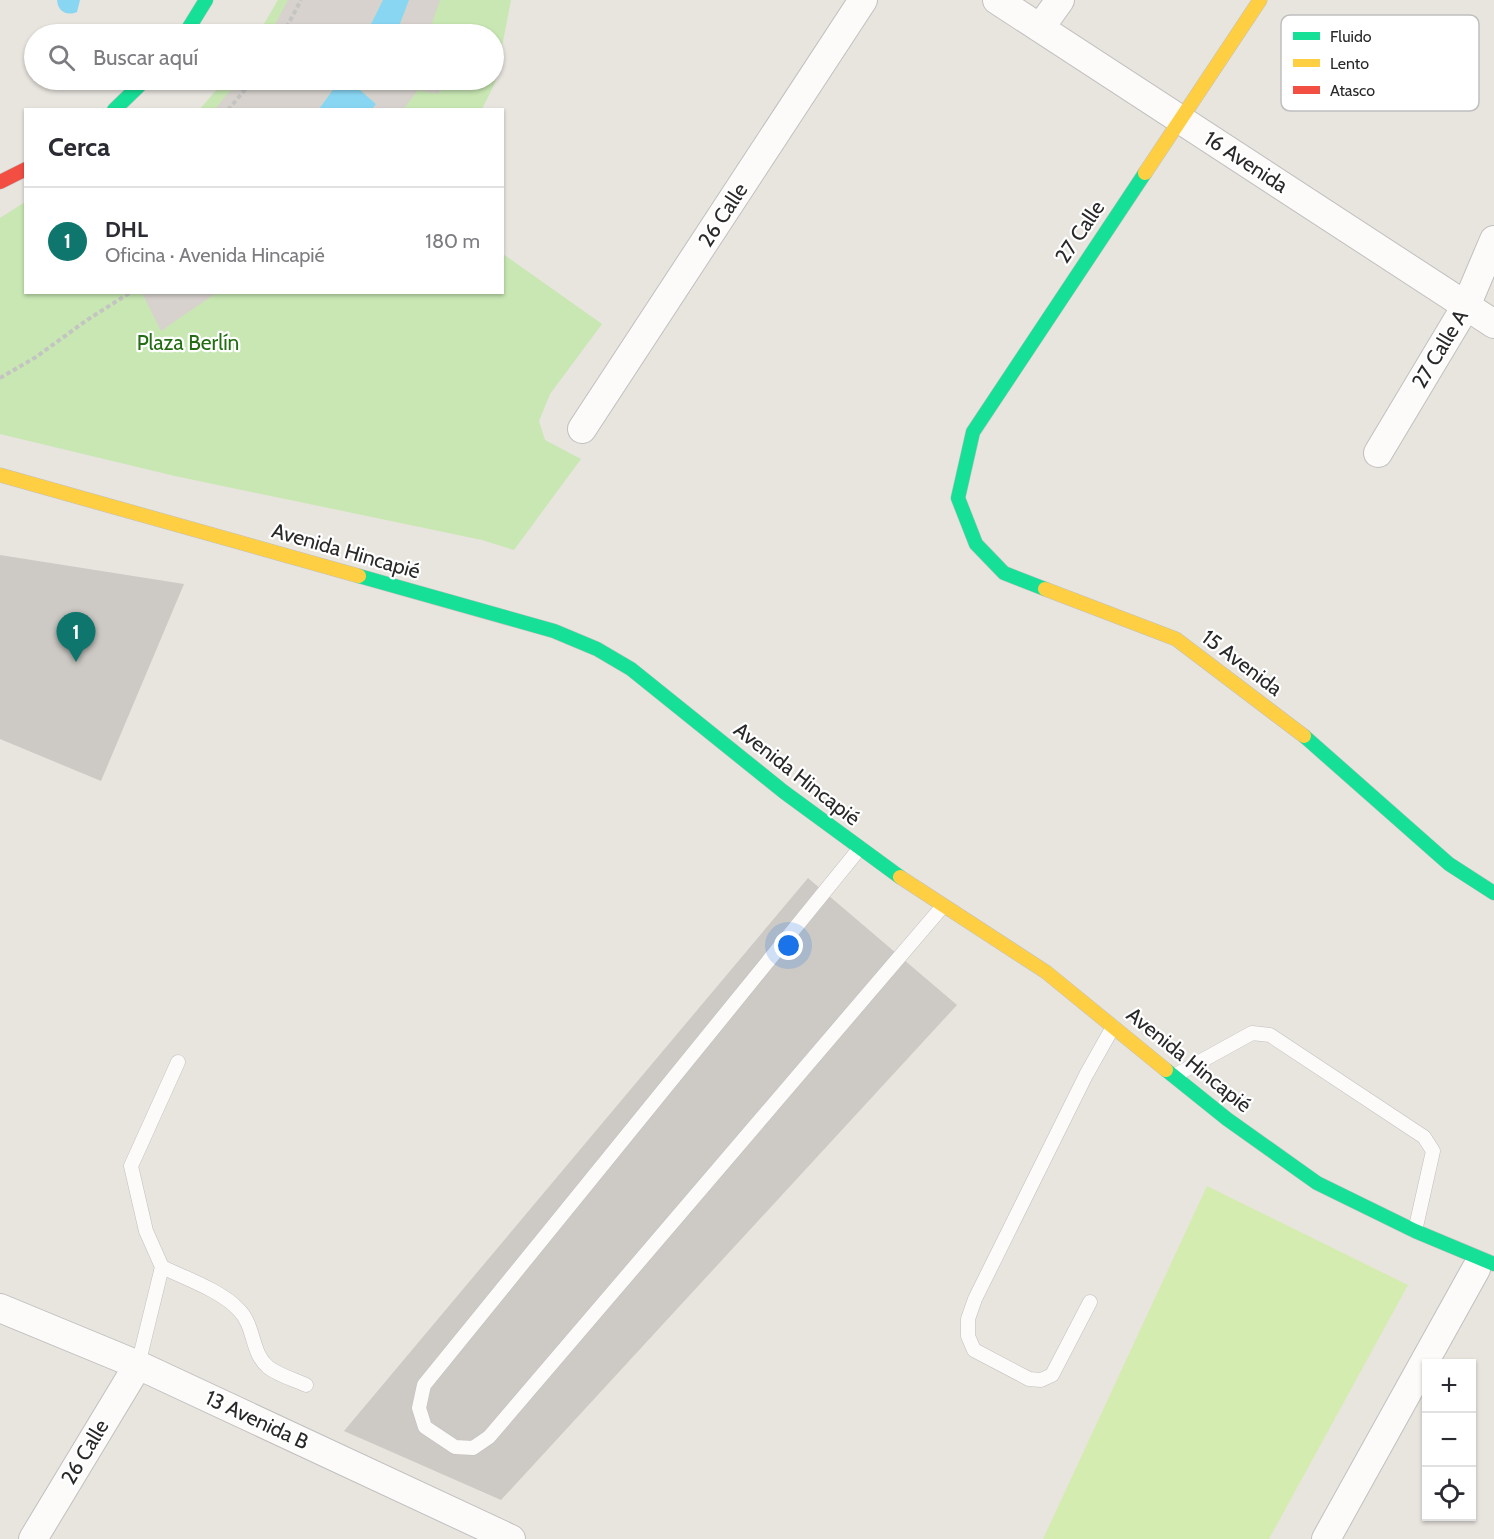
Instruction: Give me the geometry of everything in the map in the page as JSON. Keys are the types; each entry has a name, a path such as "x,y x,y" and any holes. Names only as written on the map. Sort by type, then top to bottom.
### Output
{"main road":[{"path":"191,24 206,0"},
{"name":"27 Calle","path":"958,498 973,432 1260,0"},
{"path":"116,108 135,90"},
{"path":"0,182 24,170"},
{"name":"Avenida Hincapié","path":"0,475 554,631 597,649 632,669 784,792 905,881 1046,972 1227,1119 1317,1183 1419,1233 1486,1271"},
{"name":"15 Avenida","path":"958,498 976,544 1004,573 1176,639 1305,737 1449,864 1494,893"}],"street":[{"name":"26 Calle","path":"582,429 863,0"},
{"name":"16 Avenida","path":"997,0 1494,324"},
{"path":"1040,28 1060,0"},
{"name":"27 Calle A","path":"1378,453 1466,306 1494,240"},
{"path":"1326,1539 1486,1271"},
{"name":"13 Avenida B","path":"0,1308 138,1365 512,1539"},
{"name":"26 Calle","path":"33,1539 138,1365"}],"lane":[{"path":"860,848 424,1385 419,1408 425,1427 455,1447 473,1448 489,1437 943,906"},
{"path":"1090,1302 1052,1375 1041,1380 1029,1379 974,1350 968,1336 968,1319 975,1299 1086,1075 1113,1027"},
{"path":"1174,1076 1252,1034 1270,1035 1430,1143 1433,1151 1419,1233"},
{"path":"138,1365 162,1267 146,1231 131,1166 178,1062"},
{"path":"162,1267 221,1296 238,1308 246,1318 262,1360 269,1368 306,1384"}],"path":[{"path":"288,24 301,0"},
{"path":"230,108 245,90"},
{"path":"0,378 36,357 128,294"}],"green space":[{"path":"278,0 511,0 504,36 504,24 264,24"},
{"path":"216,90 492,90 482,108 201,108"},
{"name":"Plaza Berlín","path":"24,203 24,294 504,294 504,255 602,324 550,394 539,421 545,440 581,459 514,550 482,540 175,476 0,434 0,218"},
{"path":"1207,1186 1408,1285 1269,1539 1043,1539"}],"shaded area":[{"path":"288,0 383,0 371,24 275,24"},
{"path":"409,0 440,0 432,24 400,24"},
{"path":"231,90 333,90 320,108 216,108"},
{"path":"360,90 418,90 404,108 373,108 376,104"},
{"path":"418,90 440,90 438,94"},
{"path":"142,294 215,294 161,331"}],"water":[{"path":"57,0 80,0 77,12 70,14 64,12 59,8"},
{"path":"383,0 409,0 400,24 371,24"},
{"path":"333,90 360,90 376,104 373,108 320,108"}],"building":[{"path":"0,555 184,584 101,781 0,739"},
{"path":"808,878 957,1005 501,1500 344,1431"}],"traffic: fast":[{"path":"191,24 206,0"},
{"path":"116,108 135,90"},
{"path":"1045,589 1004,573 976,544 958,498 973,432 1145,173"},
{"path":"359,576 554,631 597,649 631,669 784,792 900,877"},
{"path":"1304,736 1449,864 1494,893"},
{"path":"1166,1070 1227,1119 1317,1183 1415,1231 1494,1264"}],"traffic: slow":[{"path":"1145,173 1260,0"},
{"path":"0,475 359,576"},
{"path":"1045,589 1176,639 1304,736"},
{"path":"900,877 1046,972 1166,1070"}],"traffic: jam":[{"path":"0,182 24,170"}],"place":[{"name":"DHL","path":"76,662"}]}
